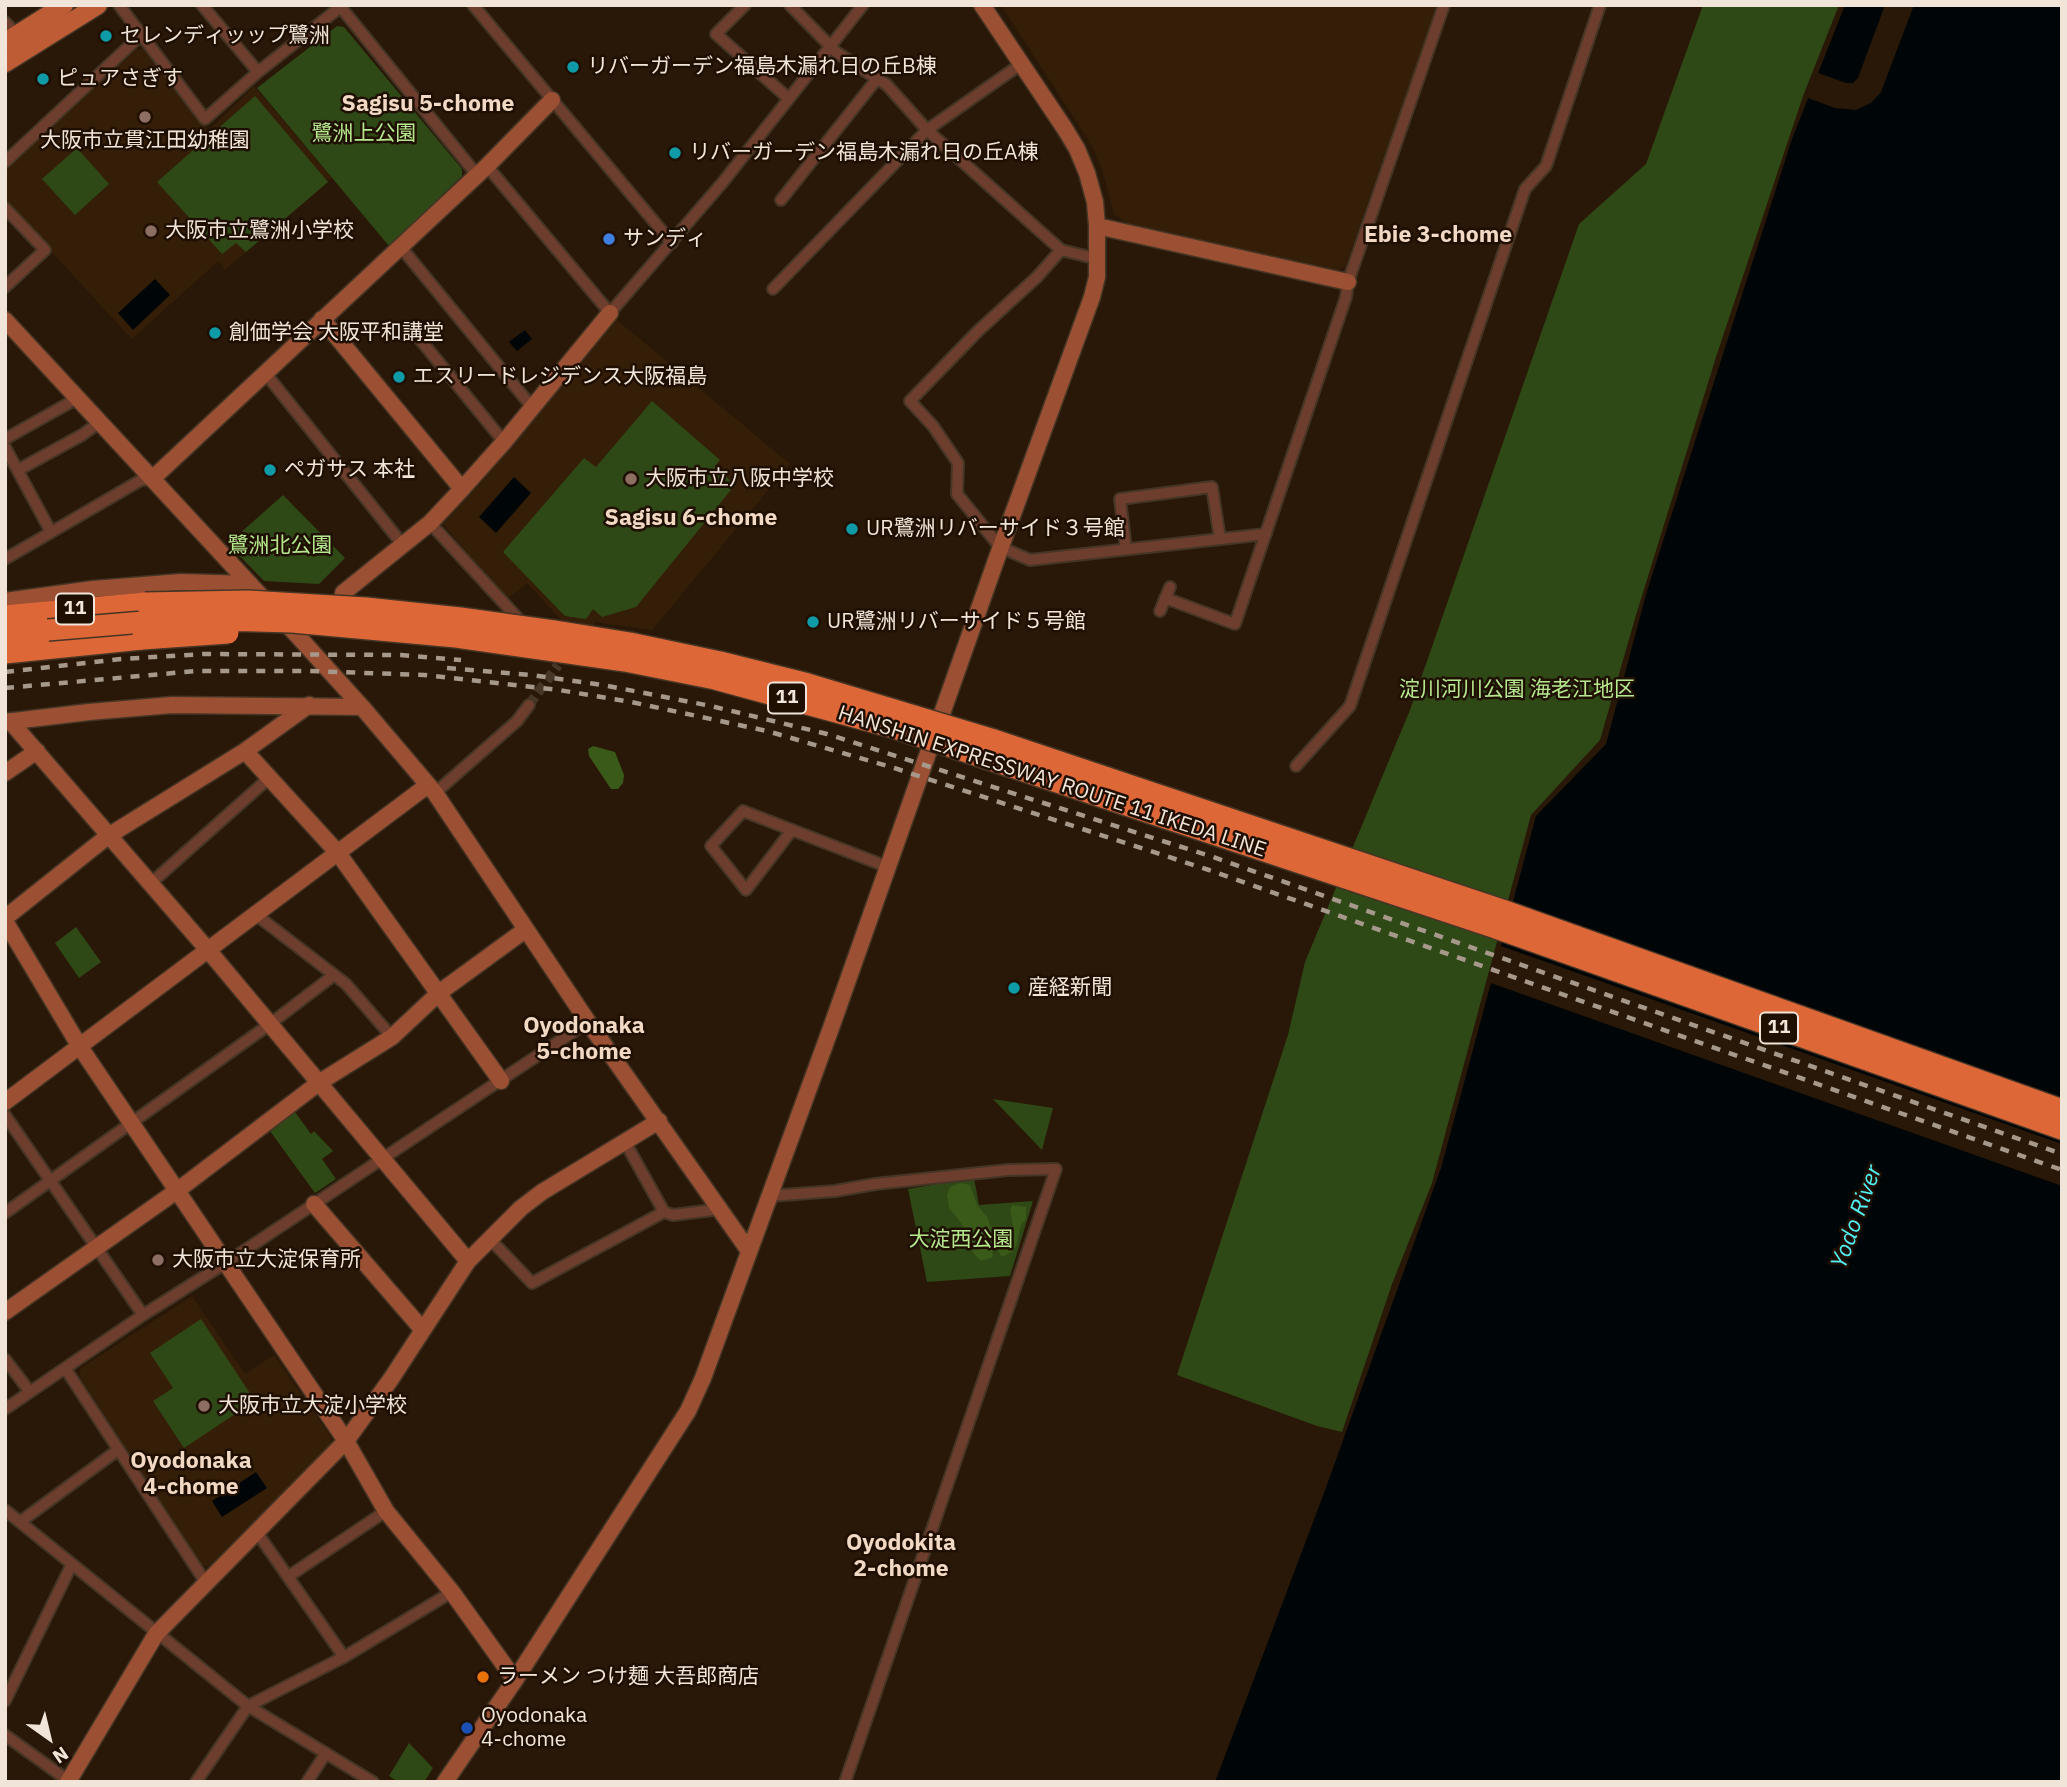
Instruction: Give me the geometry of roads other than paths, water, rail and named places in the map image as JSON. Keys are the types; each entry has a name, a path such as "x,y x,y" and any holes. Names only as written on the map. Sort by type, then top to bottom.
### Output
{"highway":[{"name":"HANSHIN EXPRESSWAY ROUTE 11 IKEDA LINE","path":"5,617 145,603 309,603 460,618 554,631 630,643 720,662 808,684 990,740 1502,910 2062,1110"},
{"name":"HANSHIN EXPRESSWAY ROUTE 11 IKEDA LINE","path":"5,635 143,622 292,622 456,637 625,661 715,679 895,728 1496,928 2062,1129"},
{"name":"11","path":"5,653 170,637 363,629"}],"main road":[{"path":"9,33 64,5"},
{"path":"5,63 98,5"}],"street":[{"path":"119,5 205,119 258,72 341,6 482,171 610,313"},
{"path":"202,5 258,72"},
{"path":"474,5 672,243"},
{"path":"745,5 716,34 789,98"},
{"path":"790,5 836,52 887,85 927,130 1061,250 1098,259"},
{"path":"296,634 430,523 462,489 672,243 863,5"},
{"path":"445,1782 688,1411 727,1317 1000,547 1092,297 1097,277 1097,226 1095,202 1087,173 1077,149 982,5"},
{"path":"1165,598 1235,624 1346,297 1348,282 1444,5"},
{"path":"1296,766 1350,706 1525,190 1546,166 1600,5"},
{"path":"5,162 141,35"},
{"path":"773,289 927,130 1021,64"},
{"path":"781,200 876,80"},
{"path":"5,559 141,480 152,479 482,171 552,100"},
{"path":"5,208 46,250 5,287"},
{"path":"1097,226 1348,282"},
{"path":"400,246 532,407"},
{"path":"1061,250 1038,278 978,331 910,401 933,426 958,463 957,494 1000,547 1030,560 1266,534"},
{"path":"323,319 462,489"},
{"path":"5,320 296,634 432,789 588,1022 749,1251"},
{"path":"414,332 504,442"},
{"path":"266,374 404,545"},
{"path":"5,439 78,398"},
{"path":"18,470 82,435 100,422"},
{"path":"5,447 51,532"},
{"path":"1126,549 1120,499 1212,487 1220,539"},
{"path":"430,523 558,665"},
{"path":"5,601 93,589 181,582 250,584"},
{"path":"1160,611 1170,587"},
{"path":"8,722 172,705 362,707"},
{"path":"309,705 245,751 108,836 5,920 80,1047 346,1441 386,1511 452,1592 514,1680"},
{"path":"5,1102 338,853 432,789 517,721 528,705"},
{"path":"8,722 37,751 208,950 468,1261"},
{"path":"5,773 37,751"},
{"path":"245,751 338,853 440,992 501,1081"},
{"path":"150,884 269,778"},
{"path":"792,830 746,890 711,846 743,811 888,867"},
{"path":"255,914 346,985 392,1037"},
{"path":"5,1312 178,1190 320,1082 392,1037 440,992 525,930"},
{"path":"5,1213 270,1024 334,975"},
{"path":"5,1409 588,1022"},
{"path":"5,1115 143,1315"},
{"path":"5,1735 69,1781 156,1634 346,1441 391,1379 468,1261 521,1208 542,1192 659,1121"},
{"path":"625,1142 664,1212 673,1215 720,1209"},
{"path":"769,1196 835,1191 875,1184 1008,1170 1056,1169 845,1782"},
{"path":"314,1204 422,1329"},
{"path":"490,1239 532,1283 664,1212"},
{"path":"5,1359 30,1392"},
{"path":"65,1368 206,1583"},
{"path":"5,1527 13,1516 118,1450"},
{"path":"289,1576 386,1511"},
{"path":"13,1516 248,1706 373,1782"},
{"path":"256,1531 344,1657"},
{"path":"5,1701 72,1564"},
{"path":"196,1782 248,1706 344,1657 452,1592"},
{"path":"307,1782 326,1753"}],"water":[{"name":"Yodo River","path":"1845,5 2062,5 2062,1782 1215,1782 1324,1493 1441,1168 1536,816 1606,744 1647,591 1792,139"},
{"path":"155,279 170,295 133,330 118,313"},
{"path":"525,330 532,339 517,351 509,342"},
{"path":"514,477 531,493 496,533 479,517"},
{"path":"256,1472 267,1488 222,1517 212,1501"}],"tunnel":[{"path":"529,705 558,665"}],"railway":[{"path":"5,672 121,659 204,654 401,655 461,660"},
{"path":"447,668 531,675 603,685 711,706 827,734 1213,857 2062,1154"},
{"path":"5,688 196,671 424,675 559,690 631,702 767,731 891,767 1209,870 2062,1170"}],"place":[{"name":"セレンディッップ鷺洲","path":"106,36"},
{"name":"リバーガーデン福島木漏れ日の丘B棟","path":"573,67"},
{"name":"ピュアさぎす","path":"43,79"},
{"name":"大阪市立貫江田幼稚園","path":"145,117"},
{"name":"リバーガーデン福島木漏れ日の丘A棟","path":"675,153"},
{"name":"大阪市立鷺洲小学校","path":"151,231"},
{"name":"サンディ","path":"609,239"},
{"name":"創価学会 大阪平和講堂","path":"215,333"},
{"name":"エスリードレジデンス大阪福島","path":"399,377"},
{"name":"ペガサス 本社","path":"270,470"},
{"name":"大阪市立八阪中学校","path":"631,479"},
{"name":"UR鷺洲リバーサイド３号館","path":"852,529"},
{"name":"UR鷺洲リバーサイド５号館","path":"813,622"},
{"name":"産経新聞","path":"1014,988"},
{"name":"大阪市立大淀保育所","path":"158,1260"},
{"name":"大阪市立大淀小学校","path":"204,1406"},
{"name":"ラーメン つけ麺 大吾郎商店","path":"483,1677"},
{"name":"Oyodonaka 4-chome","path":"467,1728"}],"district":[{"name":"Sagisu 5-chome","path":"428,104"},
{"name":"Ebie 3-chome","path":"1438,235"},
{"name":"Sagisu 6-chome","path":"691,518"},
{"name":"Oyodonaka 5-chome","path":"584,1039"},
{"name":"Oyodonaka 4-chome","path":"191,1474"},
{"name":"Oyodokita 2-chome","path":"901,1556"}],"park label":[{"name":"鷺洲上公園","path":"364,134"},
{"name":"鷺洲北公園","path":"280,546"},
{"name":"淀川河川公園 海老江地区","path":"1517,690"},
{"name":"大淀西公園","path":"961,1240"}]}
